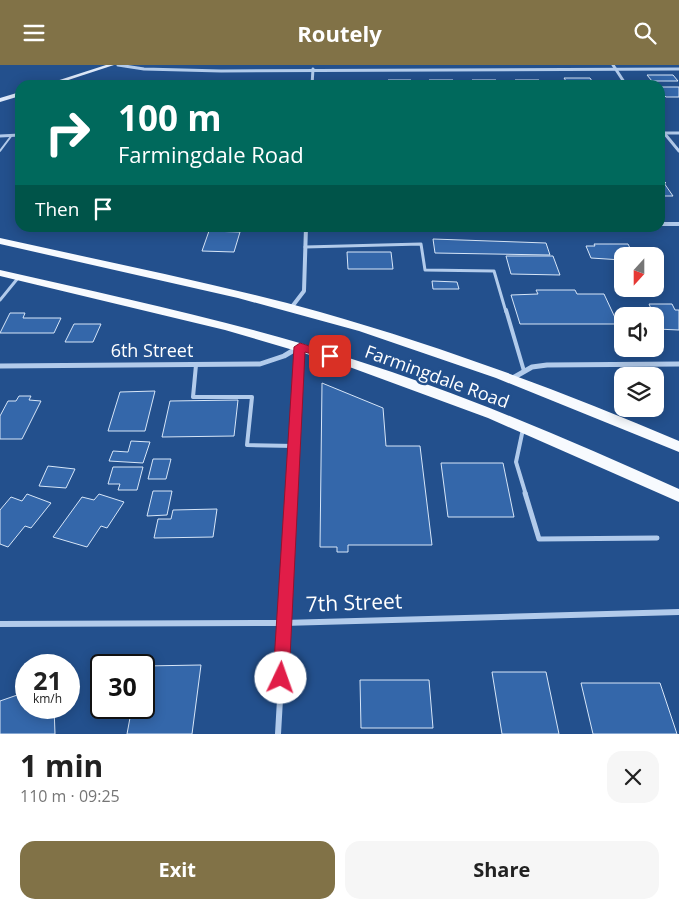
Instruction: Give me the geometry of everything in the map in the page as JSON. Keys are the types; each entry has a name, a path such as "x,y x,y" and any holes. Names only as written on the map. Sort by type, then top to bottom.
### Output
{"main road":[{"path":"63,80 111,65"},
{"path":"0,100 15,96"},
{"name":"Farmingdale Road","path":"0,241 291,308 385,336 511,379 598,412 679,447"},
{"name":"Farmingdale Road","path":"0,273 204,322 300,347 362,367 523,427 679,496"}],"street":[{"path":"118,65 150,69 679,69"},
{"path":"612,65 623,80"},
{"path":"312,80 313,69"},
{"path":"665,133 679,133"},
{"path":"0,135 12,135"},
{"path":"665,136 679,151"},
{"path":"665,224 679,224"},
{"path":"291,308 304,291 306,232"},
{"path":"278,734 300,347"},
{"name":"6th Street","path":"0,366 260,364 284,356 300,347"},
{"path":"511,379 532,367 552,364 679,364"},
{"name":"7th Street","path":"0,625 283,623 679,612"}],"lane":[{"path":"0,151 12,135"},
{"path":"306,247 421,244 425,270 494,271 524,371"},
{"path":"0,300 18,278"},
{"path":"196,365 193,397 252,397 247,445 294,446"},
{"path":"523,427 516,462 539,539 657,538"}],"building":[{"path":"647,75 673,75 678,81 665,80 651,80"},
{"path":"564,78 590,78 591,80 565,80"},
{"path":"665,87 679,87 679,97 666,97"},
{"path":"665,184 673,196 665,196"},
{"path":"209,232 240,232 234,252 202,251"},
{"path":"433,239 546,243 550,255 435,253"},
{"path":"594,244 628,244 630,247 614,247 614,259 591,258 586,246 595,246"},
{"path":"347,252 391,252 393,269 348,269"},
{"path":"506,256 553,256 560,275 511,274"},
{"path":"432,281 457,282 459,289 433,289"},
{"path":"536,290 575,290 577,294 604,294 614,315 614,324 520,324 511,295 538,294"},
{"path":"649,304 672,304 675,310 679,310 679,330 664,329 664,307 650,307"},
{"path":"10,313 25,313 23,318 61,318 54,333 0,333"},
{"path":"74,324 101,324 93,342 65,342"},
{"path":"322,383 383,408 386,446 420,446 432,545 348,545 348,552 337,552 337,547 320,547"},
{"path":"155,391 145,431 108,431 120,392"},
{"path":"19,396 31,396 29,400 41,401 22,439 0,439 0,416 8,401 16,401"},
{"path":"238,400 234,436 162,437 170,401"},
{"path":"131,441 150,442 143,463 109,461 113,451 128,452"},
{"path":"153,459 171,459 166,479 148,479"},
{"path":"441,463 503,463 514,517 448,517"},
{"path":"48,466 75,469 66,488 39,486"},
{"path":"113,467 143,467 137,490 118,490 120,484 108,484"},
{"path":"153,491 172,491 167,515 147,516"},
{"path":"27,494 51,503 31,528 25,526 8,547 0,544 0,510 11,497 22,501"},
{"path":"99,494 124,502 107,528 101,526 87,547 53,537 82,497 94,500"},
{"path":"217,509 213,537 154,538 158,519 171,519 173,510"},
{"path":"201,665 192,734 127,734 130,719 155,719 155,666"},
{"path":"492,672 546,672 559,734 502,734"},
{"path":"360,680 429,680 433,728 361,728"},
{"path":"581,683 660,683 677,734 593,734"},
{"path":"15,696 15,719 54,719 55,734 0,734 0,701"}],"route":[{"path":"281,678 300,347 330,356"}]}
